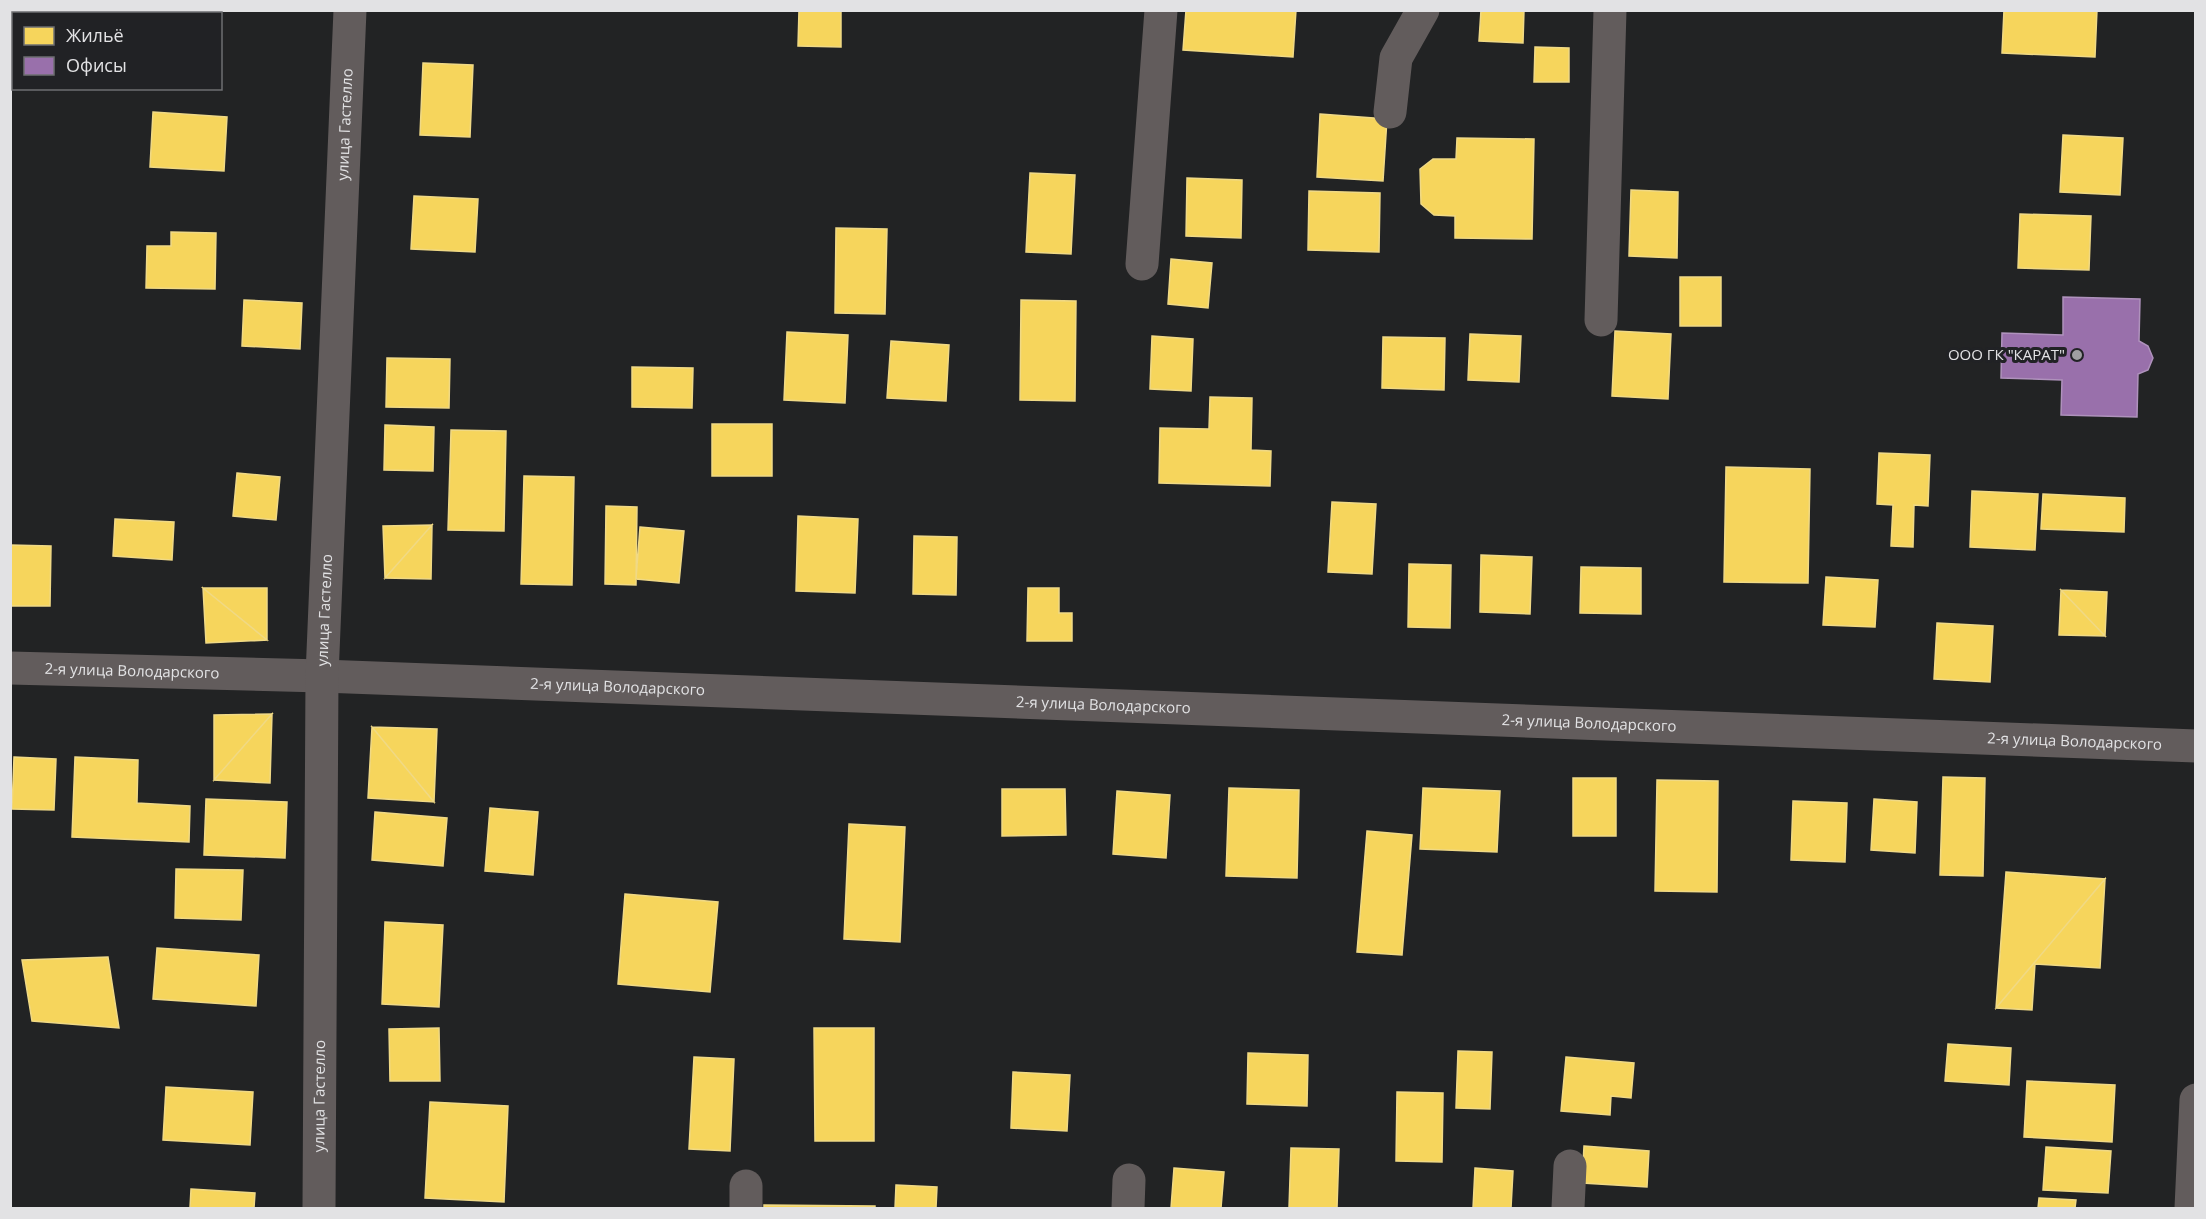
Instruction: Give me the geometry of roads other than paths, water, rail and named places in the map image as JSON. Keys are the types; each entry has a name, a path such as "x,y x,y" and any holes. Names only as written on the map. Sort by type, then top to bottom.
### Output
{"street":[{"name":"улица Гастелло","path":"319,1209 322,676 350,10"},
{"path":"1142,264 1161,10"},
{"path":"1390,112 1396,58 1424,10"},
{"path":"1601,320 1610,10"},
{"name":"2-я улица Володарского","path":"10,668 322,676 2196,746"},
{"path":"2193,1197 2196,1100"},
{"path":"1568,1209 1570,1166"}],"place":[{"name":"ООО ГК \"КАРАТ\"","path":"2077,355"}]}
